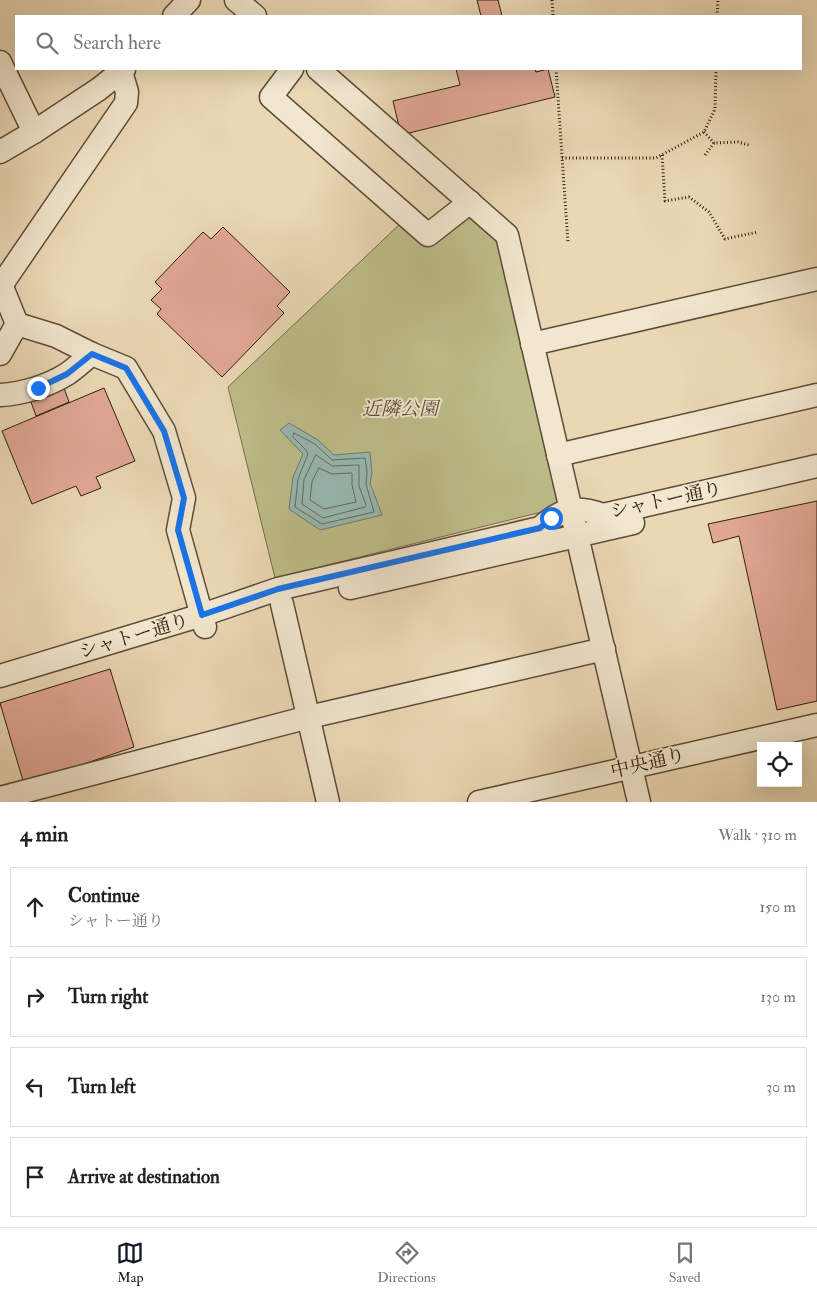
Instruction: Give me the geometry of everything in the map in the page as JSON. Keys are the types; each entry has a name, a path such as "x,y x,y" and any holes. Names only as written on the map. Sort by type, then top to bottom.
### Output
{"street":[{"path":"175,15 189,0"},
{"path":"236,0 255,15"},
{"path":"15,55 0,62 34,132"},
{"path":"0,152 34,132 122,70 127,92 126,103 0,285 17,324 56,336 126,368 164,431 184,498 178,530 204,621"},
{"path":"291,70 271,97 428,235 470,202"},
{"path":"319,70 508,235 639,802"},
{"path":"532,344 817,279"},
{"path":"0,354 17,324"},
{"path":"0,395 43,385 67,374 92,354"},
{"path":"558,455 817,395"},
{"name":"シャトー通り","path":"0,676 204,621 278,589 540,528 551,518 571,509 587,509 603,515 817,466"},
{"path":"0,688 204,621 817,481"},
{"path":"282,604 328,802"},
{"path":"0,798 309,717 604,649"},
{"name":"中央通り","path":"480,802 817,725"}],"path":[{"path":"552,0 553,15"},
{"path":"717,15 718,0"},
{"path":"556,70 568,243"},
{"path":"562,158 656,158 704,132 715,108 716,70"},
{"path":"704,132 714,143"},
{"path":"714,143 738,142 749,145"},
{"path":"705,155 714,143"},
{"path":"662,155 665,201 689,196 709,212 725,239 758,232"}],"green space":[{"name":"近隣公園","path":"470,213 499,237 562,507 275,578 228,387 401,223 428,245"}],"water":[{"path":"289,423 318,440 334,455 370,452 372,473 370,483 382,515 320,530 289,509 293,477 303,454 280,430"}],"building":[{"path":"477,0 498,0 502,15 481,15"},
{"path":"456,70 535,70 536,72 548,70 555,97 401,135 393,101 460,85"},
{"path":"223,227 290,292 277,306 284,313 222,377 157,314 161,309 151,300 162,289 155,282 203,232 211,239"},
{"path":"64,388 69,402 36,416 31,402"},
{"path":"104,388 135,461 96,477 101,488 81,496 76,486 32,504 2,431"},
{"path":"817,501 817,701 777,710 739,536 713,543 708,524"},
{"path":"110,669 134,747 24,784 0,703"}],"route":[{"path":"38,388 67,374 92,354 126,368 164,431 184,498 178,530 202,615 278,589 540,528 551,518"}]}
